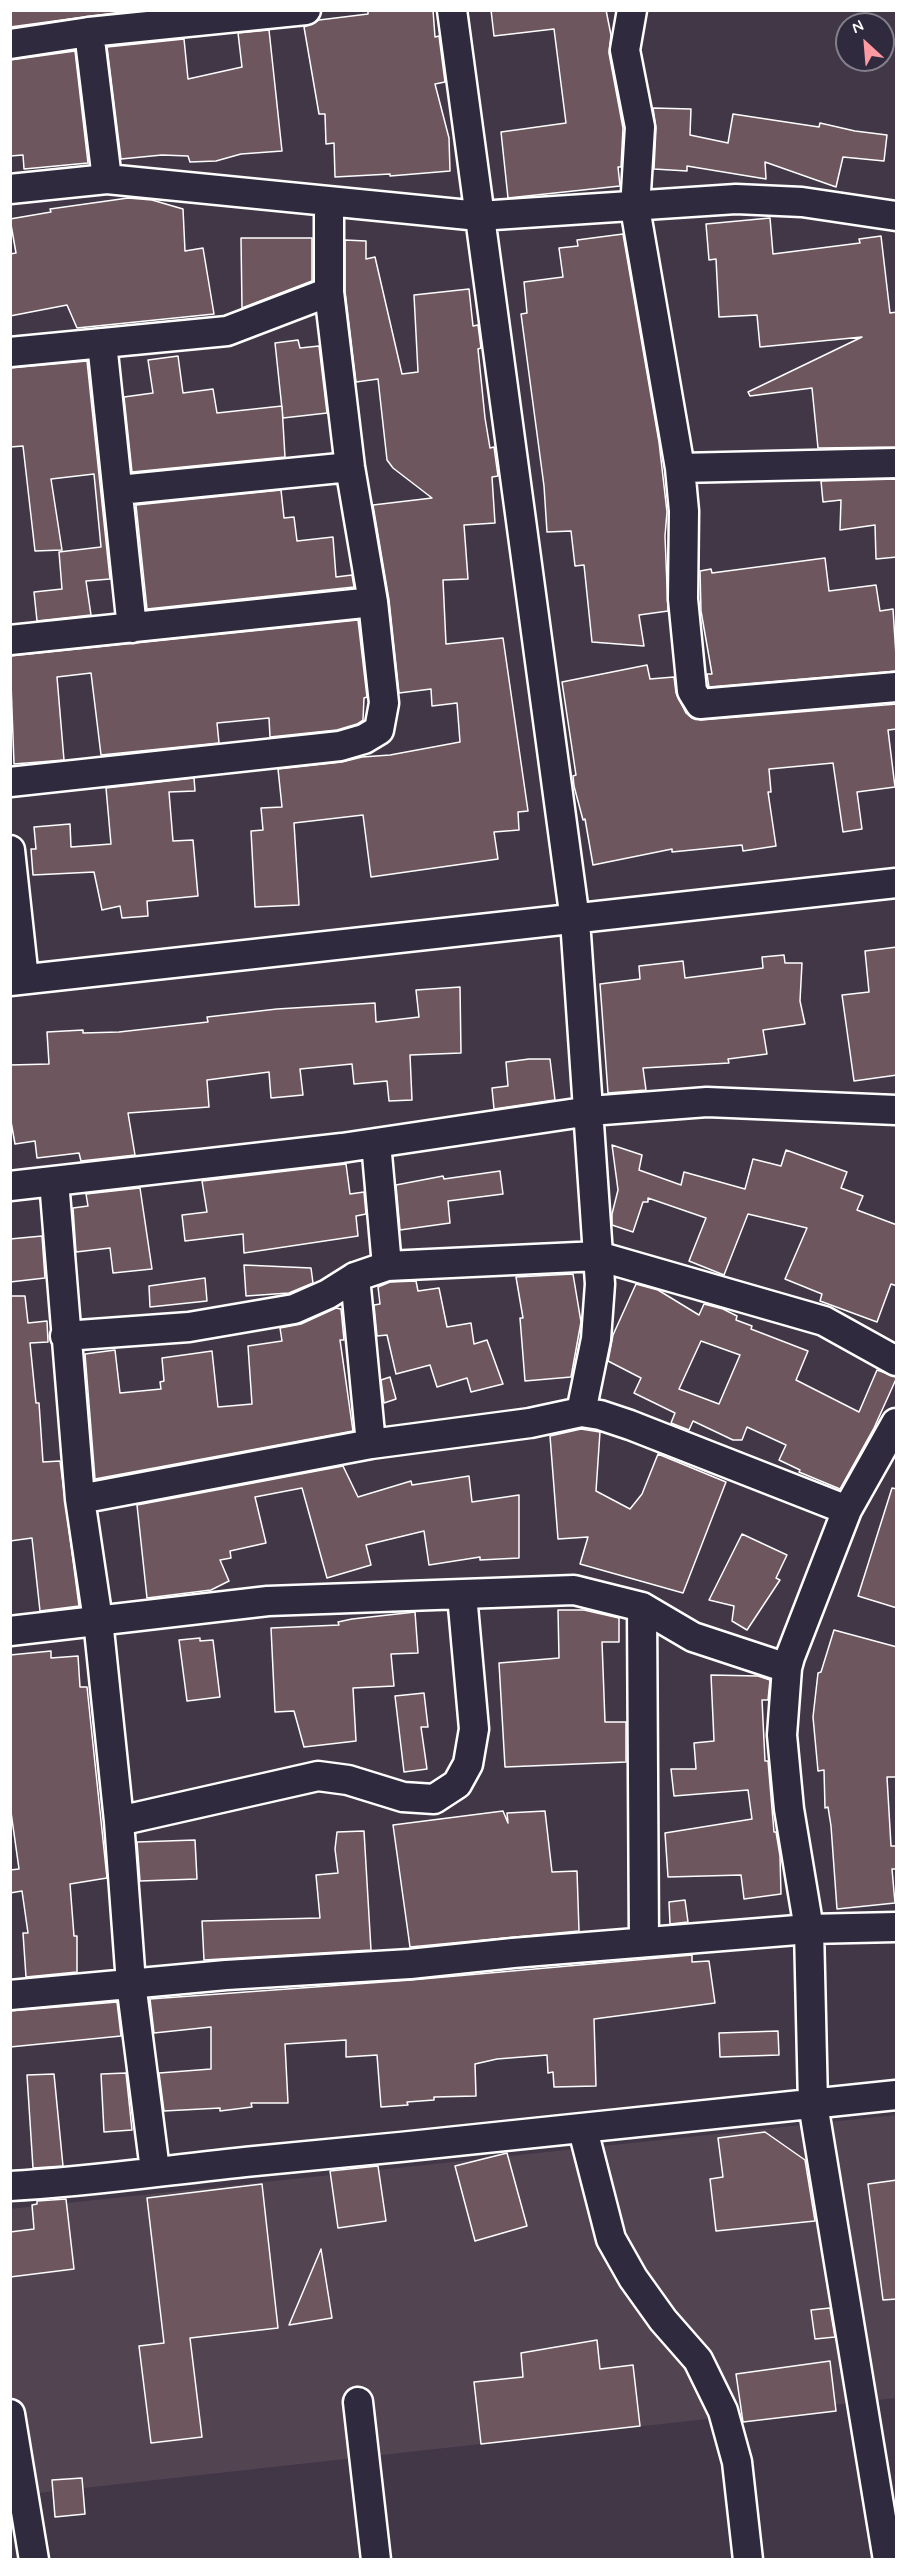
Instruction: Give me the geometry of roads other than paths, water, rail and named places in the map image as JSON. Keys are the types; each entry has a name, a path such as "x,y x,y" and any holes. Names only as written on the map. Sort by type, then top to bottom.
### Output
{"street":[{"path":"10,44 89,32 306,10"},
{"path":"452,10 575,920 590,1111 600,1305 596,1339 581,1412"},
{"path":"632,10 625,50 640,127 634,208 680,468 684,511 683,599 692,691 700,704 897,687"},
{"path":"89,32 107,178"},
{"path":"10,189 107,178 479,216 747,200 802,202 897,216"},
{"path":"10,782 340,746 364,739 380,730 384,703 373,602 350,467 329,292 329,202"},
{"path":"10,352 227,331 329,292"},
{"path":"102,343 132,628"},
{"path":"680,468 897,463"},
{"path":"119,490 350,467"},
{"path":"10,640 373,602"},
{"path":"10,850 17,980 897,883"},
{"path":"10,1186 376,1143 590,1111 706,1102 894,1112"},
{"path":"376,1143 387,1266"},
{"path":"54,1181 80,1499 98,1620 119,1821 131,1983 154,2170"},
{"path":"65,1336 189,1327 294,1309 327,1294 355,1277 387,1266 598,1256 824,1321 897,1361"},
{"path":"355,1277 371,1444"},
{"path":"80,1499 371,1444 530,1423 581,1412 630,1425 847,1510"},
{"path":"888,2559 813,2104 809,1929 789,1809 782,1735 787,1668 847,1510 897,1423"},
{"path":"10,1631 268,1601 462,1595 491,1591 574,1590 642,1607 693,1637 787,1668"},
{"path":"119,1821 278,1783 318,1776 348,1780 403,1797 434,1799 457,1784 468,1764 474,1729 462,1595"},
{"path":"642,1607 644,1942"},
{"path":"10,1995 131,1983 410,1964 809,1929 897,1928"},
{"path":"10,2186 52,2184 154,2170 583,2130 897,2095"},
{"path":"583,2130 611,2239 633,2278 663,2320 698,2360 723,2411 737,2462 748,2559"},
{"path":"358,2402 376,2559"},
{"path":"10,2414 34,2559"}]}
